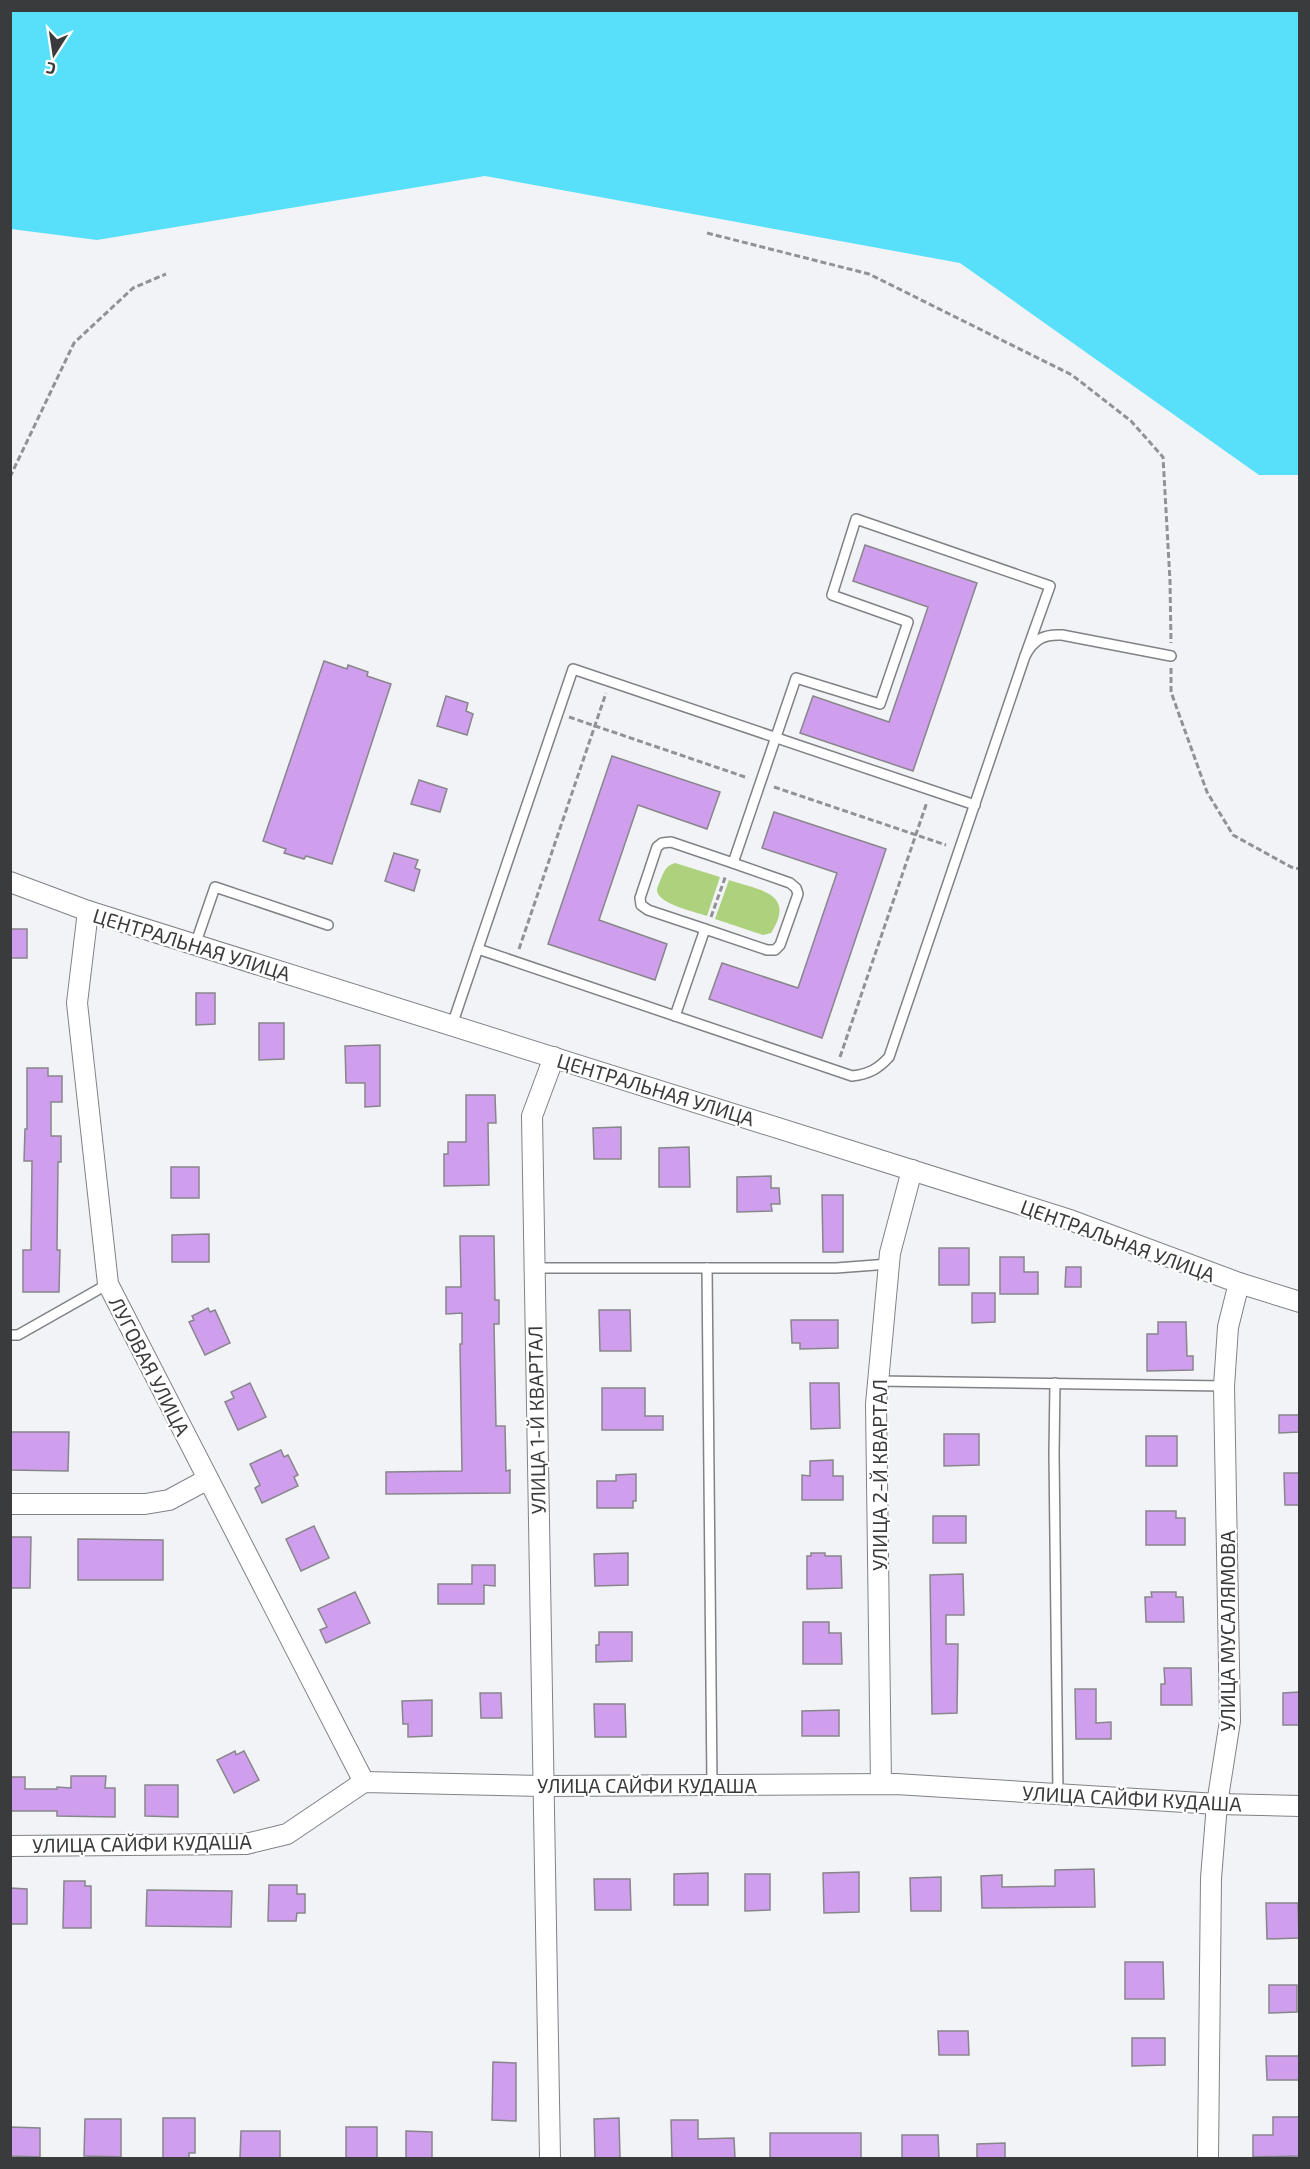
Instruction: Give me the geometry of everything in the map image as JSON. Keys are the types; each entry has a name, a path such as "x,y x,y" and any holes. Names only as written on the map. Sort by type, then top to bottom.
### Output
{"street":[{"name":"ЦЕНТРАЛЬНАЯ УЛИЦА","path":"10,882 88,911 1070,1220 1239,1283 1299,1302"},
{"name":"ЛУГОВАЯ УЛИЦА","path":"88,911 77,1003 108,1284 364,1782"},
{"name":"УЛИЦА 1-Й КВАРТАЛ","path":"549,2158 532,1116 554,1058"},
{"name":"УЛИЦА 2-Й КВАРТАЛ","path":"881,1784 876,1404 890,1253 912,1170"},
{"name":"УЛИЦА МУСАЛЯМОВА","path":"1208,2158 1211,1878 1217,1804 1230,1721 1224,1386 1228,1327 1239,1283"},
{"path":"10,1504 145,1504 169,1500 208,1479"},
{"name":"УЛИЦА САЙФИ КУДАША","path":"10,1846 246,1844 287,1834 364,1782 542,1786 881,1784 1217,1804 1299,1806"}],"lane":[{"path":"478,949 852,1076 874,1071 889,1057 1050,586 856,519 832,595 908,622 880,704 796,678 731,863"},
{"path":"1025,656 1031,645 1051,634 1171,656"},
{"path":"453,1025 573,669 975,805"},
{"path":"671,842 731,863 789,883 796,888 798,894 780,945 775,950 767,950 706,930 648,910 641,905 639,897 657,847 662,843 671,842"},
{"path":"195,945 215,887 328,925"},
{"path":"675,1016 706,930"},
{"path":"534,1268 836,1268 889,1264"},
{"path":"707,1268 712,1785"},
{"path":"10,1335 18,1335 108,1284"},
{"path":"878,1381 1224,1386"},
{"path":"1055,1383 1058,1794"}],"path":[{"path":"708,233 869,274 1072,375 1131,421 1163,457 1170,581 1172,692 1207,792 1233,835 1291,867 1299,869"},
{"path":"10,477 74,343 133,288 166,274"},
{"path":"515,962 610,682"},
{"path":"836,1070 931,790"},
{"path":"706,930 731,863"}],"green space":[{"path":"675,863 720,877 707,916 670,903 659,895 657,888 664,872"},
{"path":"729,880 762,890 777,901 778,919 771,933 763,935 715,919"}],"water":[{"path":"11,10 1299,11 1299,475 1259,475 960,263 485,176 97,240 11,229"}],"building":[{"path":"865,545 977,583 913,771 800,733 813,696 889,722 928,607 853,581"},
{"path":"324,661 347,669 348,665 368,672 367,676 391,684 332,864 306,856 304,859 284,853 286,849 263,841"},
{"path":"446,696 468,703 466,711 473,714 467,735 437,726"},
{"path":"612,756 720,792 707,829 638,805 599,920 667,944 655,980 548,944"},
{"path":"419,780 447,789 440,812 411,804"},
{"path":"774,812 886,849 822,1038 709,999 722,963 798,988 837,873 762,848"},
{"path":"394,853 418,860 415,868 420,870 414,891 385,881"},
{"path":"10,929 27,929 27,958 10,958"},
{"path":"196,993 215,993 215,1024 196,1025"},
{"path":"259,1023 284,1023 284,1059 259,1060"},
{"path":"380,1045 380,1106 365,1107 365,1083 346,1083 345,1046"},
{"path":"27,1068 48,1068 48,1076 62,1076 62,1102 51,1102 51,1136 61,1136 61,1162 58,1162 59,1292 23,1292 23,1250 31,1250 32,1161 24,1161 25,1129 27,1129"},
{"path":"466,1095 495,1095 496,1123 488,1123 489,1185 444,1186 444,1154 448,1154 448,1142 466,1142"},
{"path":"621,1127 621,1159 594,1159 593,1128"},
{"path":"689,1147 690,1187 659,1187 659,1148"},
{"path":"171,1167 199,1167 199,1198 171,1198"},
{"path":"771,1176 771,1188 779,1188 780,1204 771,1204 772,1211 737,1212 737,1177"},
{"path":"822,1195 843,1195 843,1252 823,1252"},
{"path":"209,1234 209,1262 172,1262 172,1235"},
{"path":"460,1236 494,1236 495,1300 499,1300 499,1324 494,1324 496,1426 505,1426 506,1471 510,1470 510,1493 386,1494 386,1472 462,1471 460,1344 462,1344 462,1313 446,1314 446,1287 461,1287"},
{"path":"939,1248 969,1248 969,1285 939,1285"},
{"path":"1000,1257 1024,1257 1024,1272 1038,1272 1038,1294 1000,1294"},
{"path":"1066,1267 1081,1267 1081,1287 1065,1287"},
{"path":"972,1293 995,1293 995,1322 972,1323"},
{"path":"208,1308 210,1312 215,1310 230,1343 205,1355 189,1322 194,1320 192,1316"},
{"path":"599,1310 630,1310 631,1351 600,1351"},
{"path":"791,1320 838,1320 838,1348 800,1349 800,1343 792,1343"},
{"path":"1158,1322 1186,1322 1187,1356 1193,1356 1193,1370 1147,1371 1147,1334 1158,1334"},
{"path":"250,1383 266,1417 238,1430 225,1402 234,1398 231,1392"},
{"path":"810,1383 839,1383 840,1428 811,1429"},
{"path":"602,1388 645,1388 645,1416 663,1416 663,1430 602,1430"},
{"path":"1279,1415 1299,1415 1299,1432 1279,1433"},
{"path":"10,1432 69,1432 68,1471 10,1470"},
{"path":"944,1434 979,1434 979,1465 944,1466"},
{"path":"1146,1436 1177,1436 1177,1466 1146,1466"},
{"path":"281,1450 284,1457 288,1455 298,1475 294,1477 298,1486 262,1503 255,1488 260,1485 250,1464"},
{"path":"833,1460 833,1476 843,1476 843,1500 802,1500 802,1475 810,1476 810,1461"},
{"path":"1284,1473 1299,1473 1299,1505 1285,1505"},
{"path":"636,1474 636,1501 633,1501 633,1508 597,1508 597,1481 616,1481 616,1475"},
{"path":"1146,1511 1176,1511 1176,1518 1185,1518 1185,1545 1146,1545"},
{"path":"933,1516 966,1516 966,1543 933,1543"},
{"path":"314,1526 329,1558 301,1571 286,1539"},
{"path":"10,1537 31,1537 30,1588 10,1588"},
{"path":"78,1539 163,1540 163,1580 78,1580"},
{"path":"628,1553 628,1585 595,1586 594,1554"},
{"path":"811,1553 841,1556 842,1588 807,1589 807,1556 811,1556"},
{"path":"472,1565 495,1565 495,1586 484,1585 484,1604 438,1604 438,1584 472,1584"},
{"path":"963,1574 964,1615 946,1615 946,1644 958,1644 957,1713 932,1714 930,1575"},
{"path":"355,1592 370,1623 326,1643 320,1630 327,1627 318,1609"},
{"path":"1151,1592 1176,1592 1176,1597 1183,1597 1184,1622 1146,1622 1145,1597 1152,1597"},
{"path":"803,1622 829,1622 829,1633 841,1633 842,1664 803,1664"},
{"path":"599,1632 632,1632 632,1661 596,1662"},
{"path":"1164,1668 1191,1668 1192,1705 1161,1705 1161,1684 1165,1684"},
{"path":"1075,1689 1096,1689 1096,1723 1111,1722 1111,1739 1076,1739"},
{"path":"1299,1692 1299,1725 1283,1725 1283,1693"},
{"path":"480,1693 501,1693 502,1718 481,1718"},
{"path":"432,1700 432,1736 408,1737 408,1724 403,1724 402,1701"},
{"path":"594,1704 625,1704 626,1737 595,1737"},
{"path":"839,1710 839,1736 802,1736 802,1711"},
{"path":"235,1751 236,1755 244,1751 259,1780 234,1793 217,1760"},
{"path":"71,1776 106,1776 105,1788 115,1788 115,1817 57,1816 57,1811 10,1811 10,1777 25,1777 25,1789 57,1789 57,1787 71,1788"},
{"path":"145,1785 178,1785 178,1817 145,1816"},
{"path":"1094,1869 1095,1907 982,1908 981,1876 1002,1875 1002,1887 1055,1886 1055,1870"},
{"path":"859,1872 859,1912 824,1913 823,1873"},
{"path":"708,1873 708,1905 674,1905 674,1874"},
{"path":"745,1874 770,1874 770,1910 745,1911"},
{"path":"941,1877 941,1911 911,1911 910,1878"},
{"path":"594,1879 630,1879 631,1910 595,1910"},
{"path":"64,1881 85,1881 85,1886 91,1886 91,1928 63,1928"},
{"path":"269,1885 297,1885 297,1894 305,1894 305,1913 297,1913 296,1921 268,1921"},
{"path":"10,1888 27,1889 27,1924 10,1924"},
{"path":"147,1890 232,1891 231,1927 146,1926"},
{"path":"1266,1903 1298,1903 1299,1938 1267,1939"},
{"path":"1125,1962 1163,1962 1164,1999 1125,1999"},
{"path":"1269,1985 1297,1985 1297,2012 1269,2013"},
{"path":"938,2031 968,2031 969,2055 939,2055"},
{"path":"1132,2038 1165,2038 1165,2065 1132,2066"},
{"path":"1266,2056 1299,2056 1299,2080 1267,2080"},
{"path":"493,2062 516,2063 516,2121 492,2120"},
{"path":"1273,2117 1299,2117 1299,2156 1253,2157 1253,2135 1273,2135"},
{"path":"163,2118 195,2118 195,2153 189,2153 189,2158 163,2158"},
{"path":"619,2118 620,2158 595,2158 594,2119"},
{"path":"85,2119 121,2119 121,2157 84,2156"},
{"path":"671,2120 698,2120 698,2139 734,2138 735,2158 672,2158"},
{"path":"10,2127 40,2128 40,2157 10,2156"},
{"path":"346,2127 377,2127 377,2158 346,2158"},
{"path":"241,2131 280,2131 280,2158 240,2158"},
{"path":"406,2131 432,2132 432,2158 406,2158"},
{"path":"770,2133 861,2133 861,2158 770,2158"},
{"path":"902,2135 938,2135 939,2158 902,2158"},
{"path":"1005,2143 1005,2158 977,2158 977,2144"}]}
